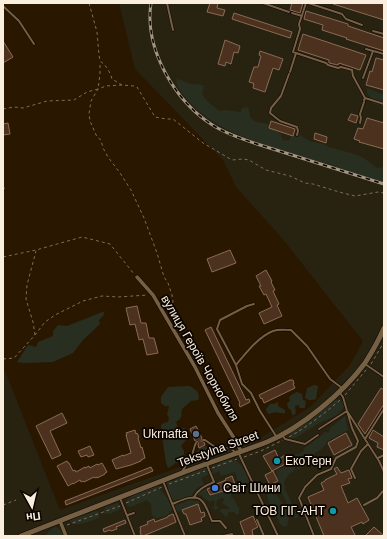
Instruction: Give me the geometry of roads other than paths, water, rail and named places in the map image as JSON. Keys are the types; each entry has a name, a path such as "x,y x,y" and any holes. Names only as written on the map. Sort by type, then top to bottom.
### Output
{"street":[{"name":"вулиця Героїв Чорнобиля","path":"137,277 152,295 195,367 218,413 234,438 238,452"},
{"name":"Tekstylna Street","path":"21,536 120,497 164,484 181,473 208,466 238,452 267,442 279,436 301,423 340,390 364,364 384,331"},
{"path":"60,521 66,536"}],"lane":[{"path":"167,3 174,30"},
{"path":"263,3 302,16"},
{"path":"360,123 360,114 364,100 353,76 352,70 328,65 326,62 293,52 300,29 299,24 307,3 342,14 346,20 362,25"},
{"path":"3,6 19,21 34,44"},
{"path":"373,31 384,34"},
{"path":"366,49 384,54"},
{"path":"363,78 373,51"},
{"path":"296,52 281,96 271,108 270,113 280,121 297,127 297,135"},
{"path":"364,100 384,104"},
{"path":"254,304 220,320 217,329 236,365 242,384 251,393 260,411 279,436 305,444 318,435"},
{"path":"236,365 257,341 272,332 292,330 307,346 330,379 340,390 352,428 358,441 356,447 336,458 331,468 317,475 305,487 300,498 314,536"},
{"path":"364,364 384,377"},
{"path":"365,439 384,409"},
{"path":"319,429 347,410"},
{"path":"347,410 378,458 384,472"},
{"path":"203,440 218,449 230,448 238,452 278,536"},
{"path":"181,473 192,455 196,442"},
{"path":"355,478 351,469 361,451 368,444"},
{"path":"378,458 384,456"},
{"path":"194,498 196,493 214,482 208,466"},
{"path":"164,484 185,536"},
{"path":"364,505 377,498 384,490"},
{"path":"120,497 136,536"},
{"path":"172,504 191,498 199,498 203,501 212,521 220,521 226,528"},
{"path":"127,516 134,513"},
{"path":"257,520 264,536"},
{"path":"223,536 232,534 233,536"}],"railway":[{"path":"151,3 150,21 152,38 165,73 175,89 200,116 229,134 384,184"}],"place":[{"name":"Ukrnafta","path":"196,434"},
{"name":"ЕкоТерн","path":"277,461"},
{"name":"Світ Шини","path":"215,488"},
{"name":"ТОВ ГІГ-АНТ","path":"333,511"}]}
